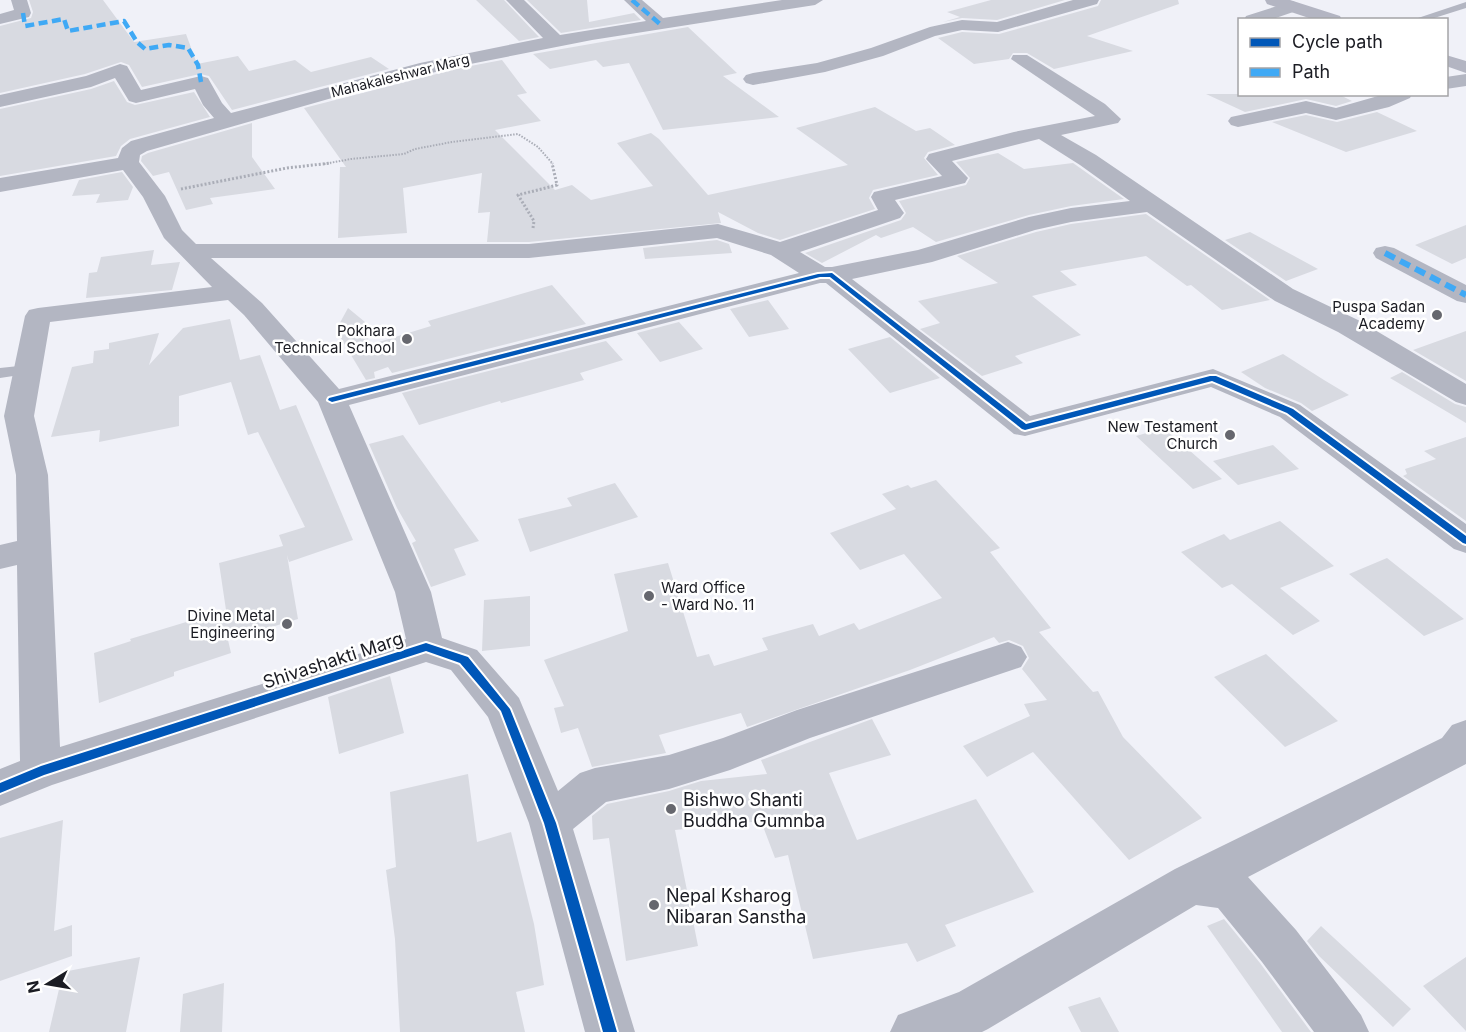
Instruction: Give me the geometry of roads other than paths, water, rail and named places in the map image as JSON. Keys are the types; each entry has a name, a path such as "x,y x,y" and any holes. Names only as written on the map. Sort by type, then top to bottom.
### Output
{"main road":[{"path":"1284,2 1328,18"},
{"path":"1448,61 1466,67"}],"street":[{"path":"0,19 22,13 19,0"},
{"path":"514,0 557,42"},
{"path":"632,0 660,24"},
{"name":"Mahakaleshwar Marg","path":"128,163 130,153 139,146 415,70 610,30 660,24 761,4 815,0"},
{"path":"753,79 818,68 877,52 930,32 962,25 998,27 1091,0"},
{"path":"1256,18 1284,2"},
{"path":"780,250 892,213 882,197 898,191 932,187 957,178 938,159 1041,132 1111,119 1098,108 1020,59"},
{"path":"0,101 91,81 120,70 136,97 201,82 213,105 227,121"},
{"path":"1448,83 1466,80"},
{"path":"1238,121 1306,107 1336,114 1382,104 1399,96"},
{"path":"1041,132 1088,160 1284,295 1348,326 1466,396"},
{"path":"0,185 128,163 154,196 172,233 188,251 277,334 332,400 413,592 426,647"},
{"path":"332,400 826,275 923,257 1029,224 1071,215 1151,205"},
{"path":"188,251 529,251 718,231 780,250 826,275 1025,427 1214,378 1290,411 1466,542"},
{"path":"1385,253 1466,295"},
{"path":"41,771 16,554 32,475 19,416 14,371 38,315 233,292"},
{"name":"Shivashakti Marg","path":"0,788 41,771 426,647 464,660 505,709 550,823 610,1032"},
{"path":"550,823 595,786 669,772 730,753 797,726 1008,657"},
{"path":"915,1032 971,1012 1191,884 1456,750 1466,737"},
{"path":"1191,884 1230,889 1279,946 1344,1032"}],"lane":[{"path":"1423,18 1466,5"}],"place":[{"name":"Puspa Sadan Academy","path":"1437,315"},
{"name":"Pokhara Technical School","path":"407,339"},
{"name":"New Testament Church","path":"1230,435"},
{"name":"Ward Office - Ward No. 11","path":"649,596"},
{"name":"Divine Metal Engineering","path":"287,624"},
{"name":"Bishwo Shanti Buddha Gumnba","path":"671,809"},
{"name":"Nepal Ksharog Nibaran Sanstha","path":"654,905"}]}
